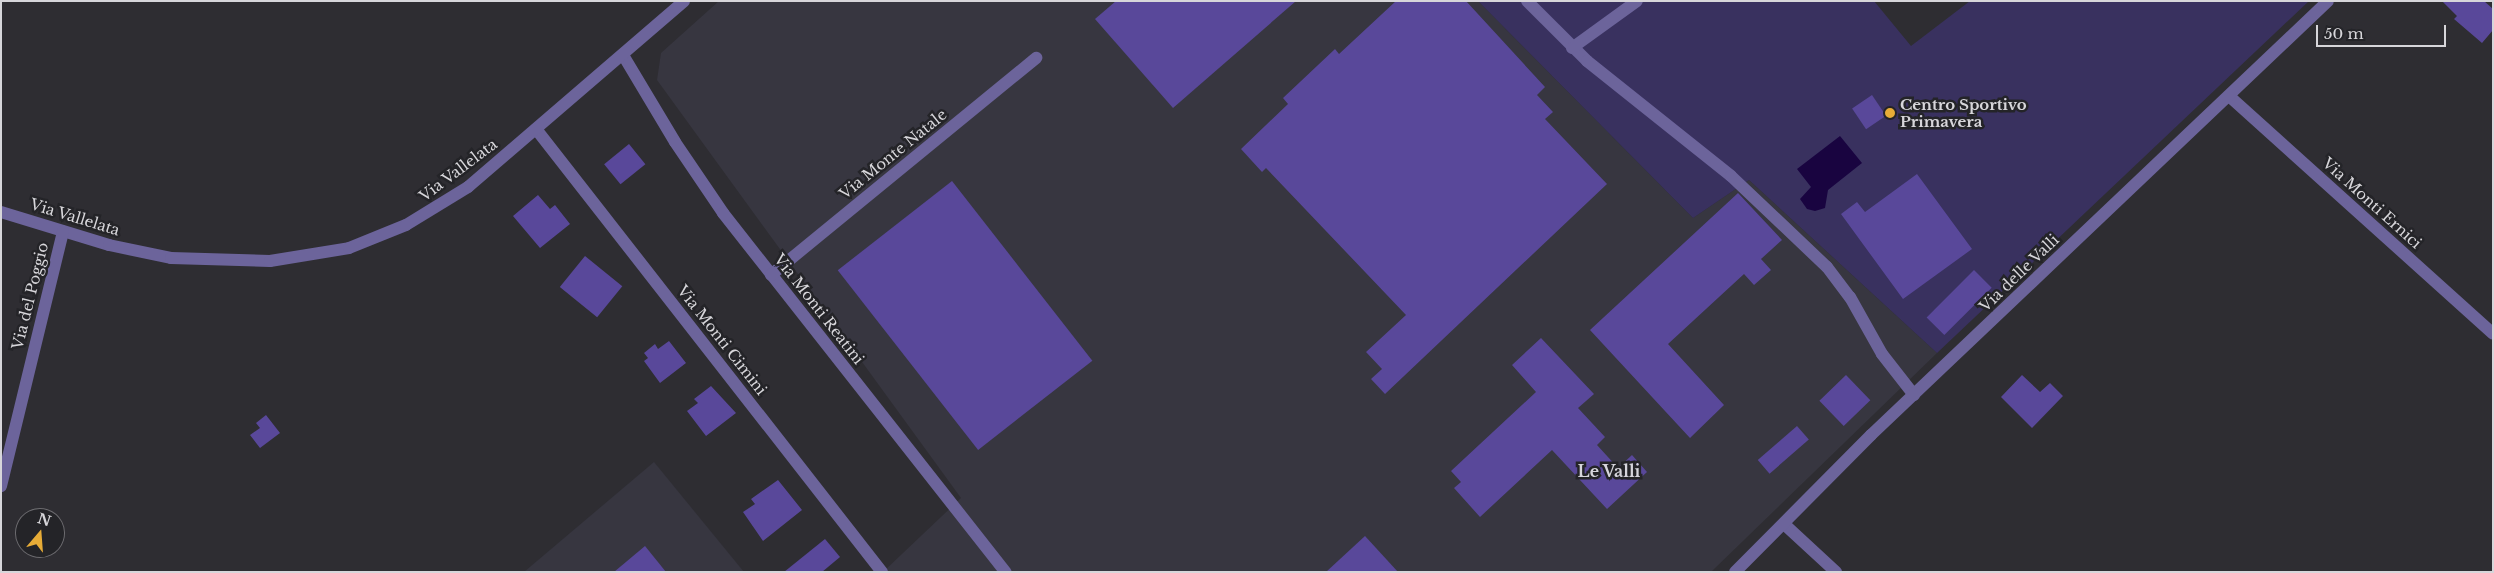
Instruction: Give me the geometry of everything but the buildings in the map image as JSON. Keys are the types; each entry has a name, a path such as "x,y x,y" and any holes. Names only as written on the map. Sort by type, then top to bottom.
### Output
{"street":[{"name":"Via Vallelata","path":"1,212 62,231 171,258 249,262 318,255 378,237 425,215 468,187 684,1"},
{"path":"1527,1 1572,48 1731,176 1827,267 1850,297 1882,354 1914,395"},
{"path":"1572,48 1636,1"},
{"name":"Via delle Valli","path":"1735,572 1914,395 2328,1"},
{"name":"Via Monti Reatini","path":"623,55 701,181 772,275 1005,572"},
{"name":"Via Monte Natale","path":"772,275 1036,58"},
{"name":"Via Monti Ernici","path":"2229,96 2493,334"},
{"name":"Via Monti Cimini","path":"536,129 882,572"},
{"name":"Via del Poggio","path":"1,486 62,231"},
{"path":"1784,524 1836,572"}],"shaded area":[{"path":"719,1 1478,1 1693,218 1749,180 1937,353 1711,572 883,572 961,498 657,80 661,53"},
{"name":"Centro Sportivo Primavera","path":"1478,1 1874,1 1911,46 1970,1 2309,1 1937,353 1749,180 1693,218"},
{"path":"1840,136 1862,163 1828,190 1825,208 1815,211 1807,209 1800,199 1811,187 1797,169"},
{"path":"654,462 744,572 524,572"}],"place":[{"name":"Centro Sportivo Primavera","path":"1890,113"}],"district":[{"name":"Le Valli","path":"1609,471"}]}
